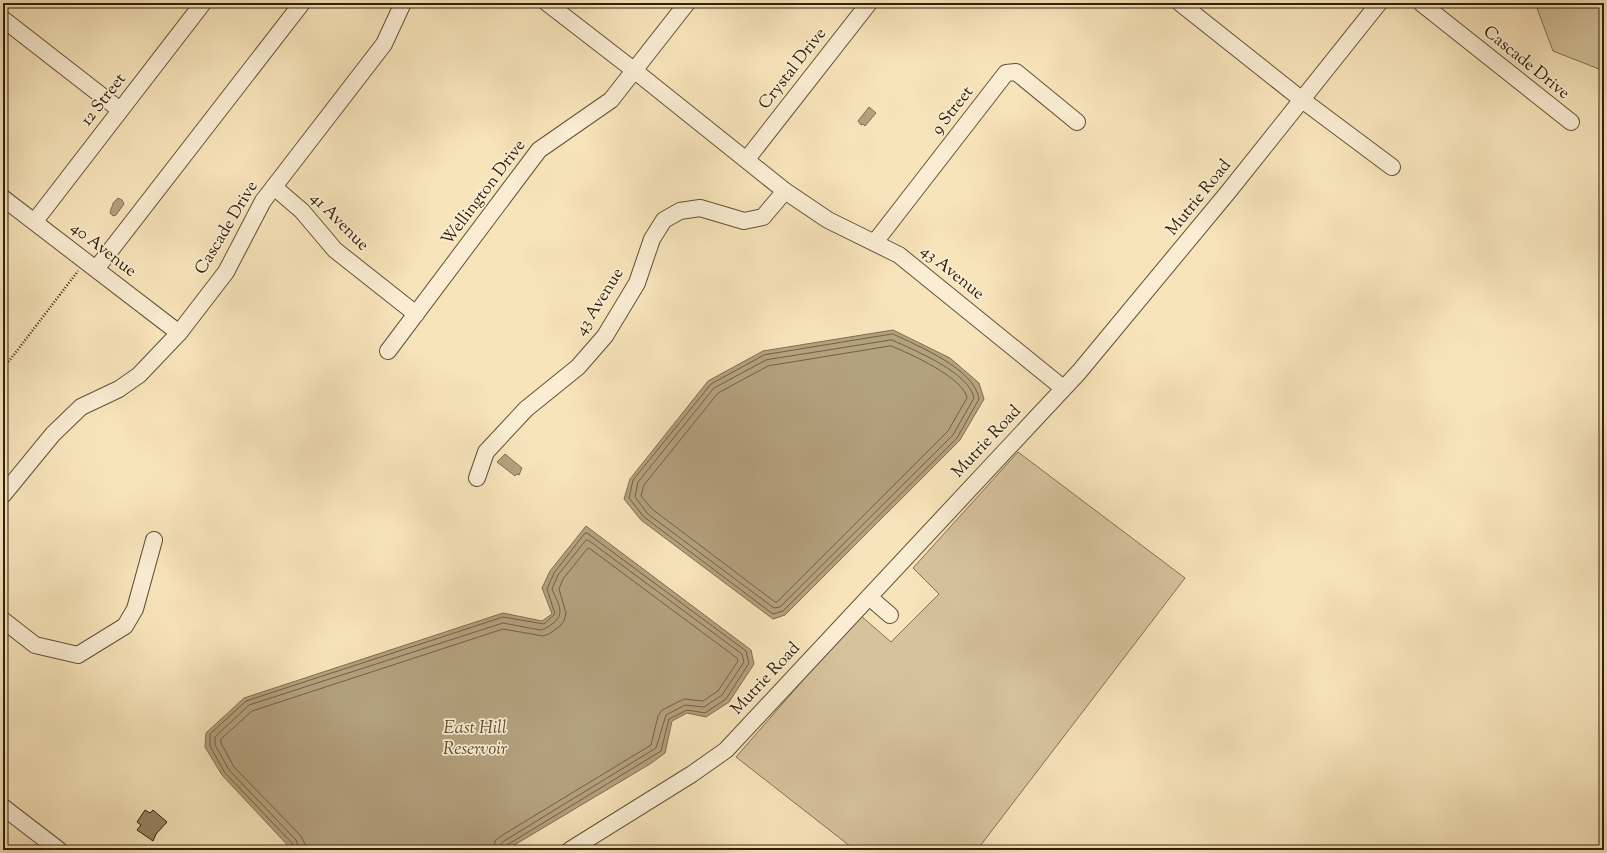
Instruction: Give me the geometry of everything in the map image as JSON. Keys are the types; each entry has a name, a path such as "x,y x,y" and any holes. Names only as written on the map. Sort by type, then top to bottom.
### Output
{"street":[{"name":"12 Street","path":"35,221 203,3"},
{"path":"91,265 302,3"},
{"name":"Cascade Drive","path":"3,495 53,434 81,408 118,389 139,376 179,333 226,272 263,201 384,44 403,3"},
{"name":"43 Avenue","path":"547,3 747,159 785,191 828,220 899,255 1063,388"},
{"name":"Wellington Drive","path":"388,351 539,150 611,100 687,3"},
{"name":"Crystal Drive","path":"747,159 869,3"},
{"path":"1180,3 1301,100 1392,167"},
{"name":"Mutrie Road","path":"570,850 692,774 726,750 1079,372 1224,197 1379,3"},
{"name":"Cascade Drive","path":"1421,3 1570,122"},
{"path":"3,19 120,110"},
{"name":"9 Street","path":"875,242 1006,73 1016,72 1077,122"},
{"name":"41 Avenue","path":"274,187 302,211 335,250 416,314"},
{"name":"43 Avenue","path":"477,478 486,452 526,409 578,367 605,336 637,284 652,239 664,220 680,211 700,208 744,221 763,217 785,191"},
{"name":"40 Avenue","path":"3,198 35,221 179,333"},
{"path":"3,620 36,644 78,655 125,626 135,609 154,540"},
{"path":"868,597 890,615"},
{"path":"3,807 60,850"}],"path":[{"path":"3,369 91,265"}],"shaded area":[{"path":"1535,3 1604,3 1604,71 1553,51"},
{"path":"1018,452 1185,578 977,850 855,850 736,757 860,615 891,642 939,594 913,568"}],"water":[{"path":"869,107 876,113 865,126 863,124 861,125 858,121"},
{"path":"118,198 122,200 124,204 116,215 113,216 110,213 110,210 113,203"},
{"path":"893,330 950,358 979,383 984,399 960,440 785,615 773,619 641,520 624,499 630,479 708,381 763,351"},
{"path":"505,454 522,468 519,475 517,474 515,476 497,462"},
{"name":"East Hill Reservoir","path":"586,526 751,650 754,664 729,702 706,717 687,713 672,721 665,753 650,764 506,850 292,850 222,775 205,747 206,733 244,698 503,613 542,621 552,614 542,588 550,571"}],"building":[{"path":"145,810 150,813 153,810 167,822 156,834 153,841 137,830 141,825 137,822"}]}
